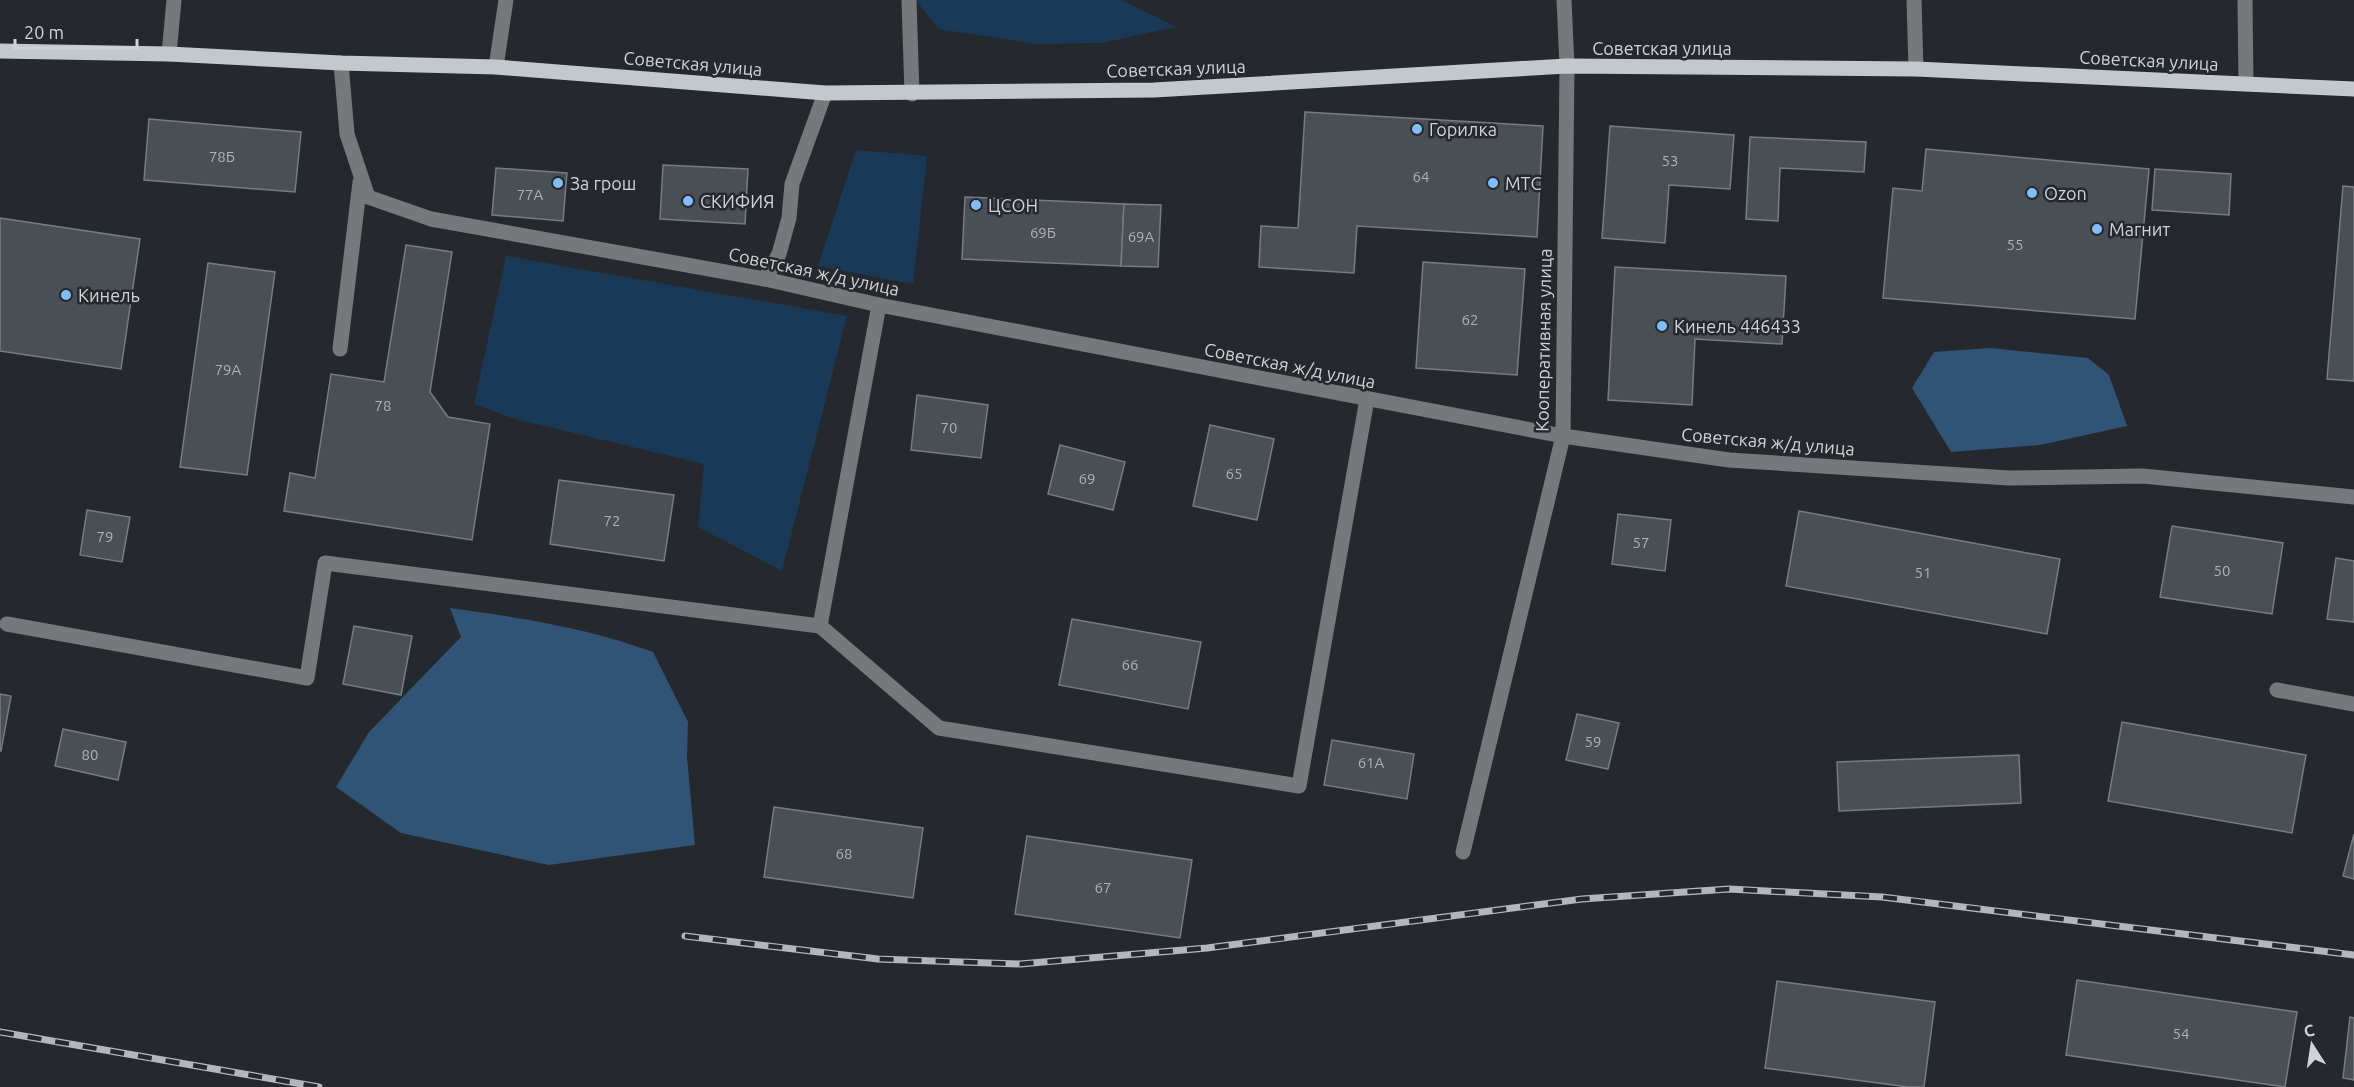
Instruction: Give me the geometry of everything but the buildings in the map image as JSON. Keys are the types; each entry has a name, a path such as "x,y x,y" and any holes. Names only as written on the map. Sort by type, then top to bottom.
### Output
{"main road":[{"name":"Советская улица","path":"0,51 169,54 341,63 496,67 825,93 1154,90 1567,66 1916,69 2354,89"}],"street":[{"path":"169,54 174,0"},
{"path":"496,67 506,0"},
{"path":"909,0 912,94"},
{"name":"Кооперативная улица","path":"1463,852 1563,436 1567,66 1564,0"},
{"path":"1914,0 1916,69"},
{"path":"2245,0 2246,84"},
{"name":"Советская ж/д улица","path":"341,63 347,134 368,197 431,219 765,279 879,305 1563,436 1729,460 2009,478 2144,476 2354,497"},
{"path":"765,279 779,254 789,218 792,184 825,93"},
{"path":"340,349 361,176"},
{"path":"820,626 879,305"},
{"path":"7,624 307,678 325,563 820,626 939,728 1299,786 1367,399"},
{"path":"2277,690 2354,704"}],"shaded area":[{"path":"916,0 1121,0 1177,27 1101,43 1037,44 938,29"},
{"path":"856,150 927,156 913,284 818,266"},
{"path":"506,256 847,316 782,571 698,527 704,464 515,419 474,404"},
{"path":"1990,348 2088,358 2109,375 2127,426 2040,445 1951,452 1912,388 1934,352"},
{"path":"450,608 578,630 653,652 688,722 687,757 695,845 549,865 401,833 336,787 369,732 461,637"}],"railway":[{"path":"685,936 878,959 1020,964 1207,948 1582,899 1729,889 1882,897 2354,955"},
{"path":"0,1032 319,1087"}],"place":[{"name":"Горилка","path":"1417,129"},
{"name":"За грош","path":"558,183"},
{"name":"МТС","path":"1493,183"},
{"name":"Ozon","path":"2032,193"},
{"name":"СКИФИЯ","path":"688,201"},
{"name":"ЦСОН","path":"976,205"},
{"name":"Магнит","path":"2097,229"},
{"name":"Кинель","path":"66,295"},
{"name":"Кинель 446433","path":"1662,326"}]}
